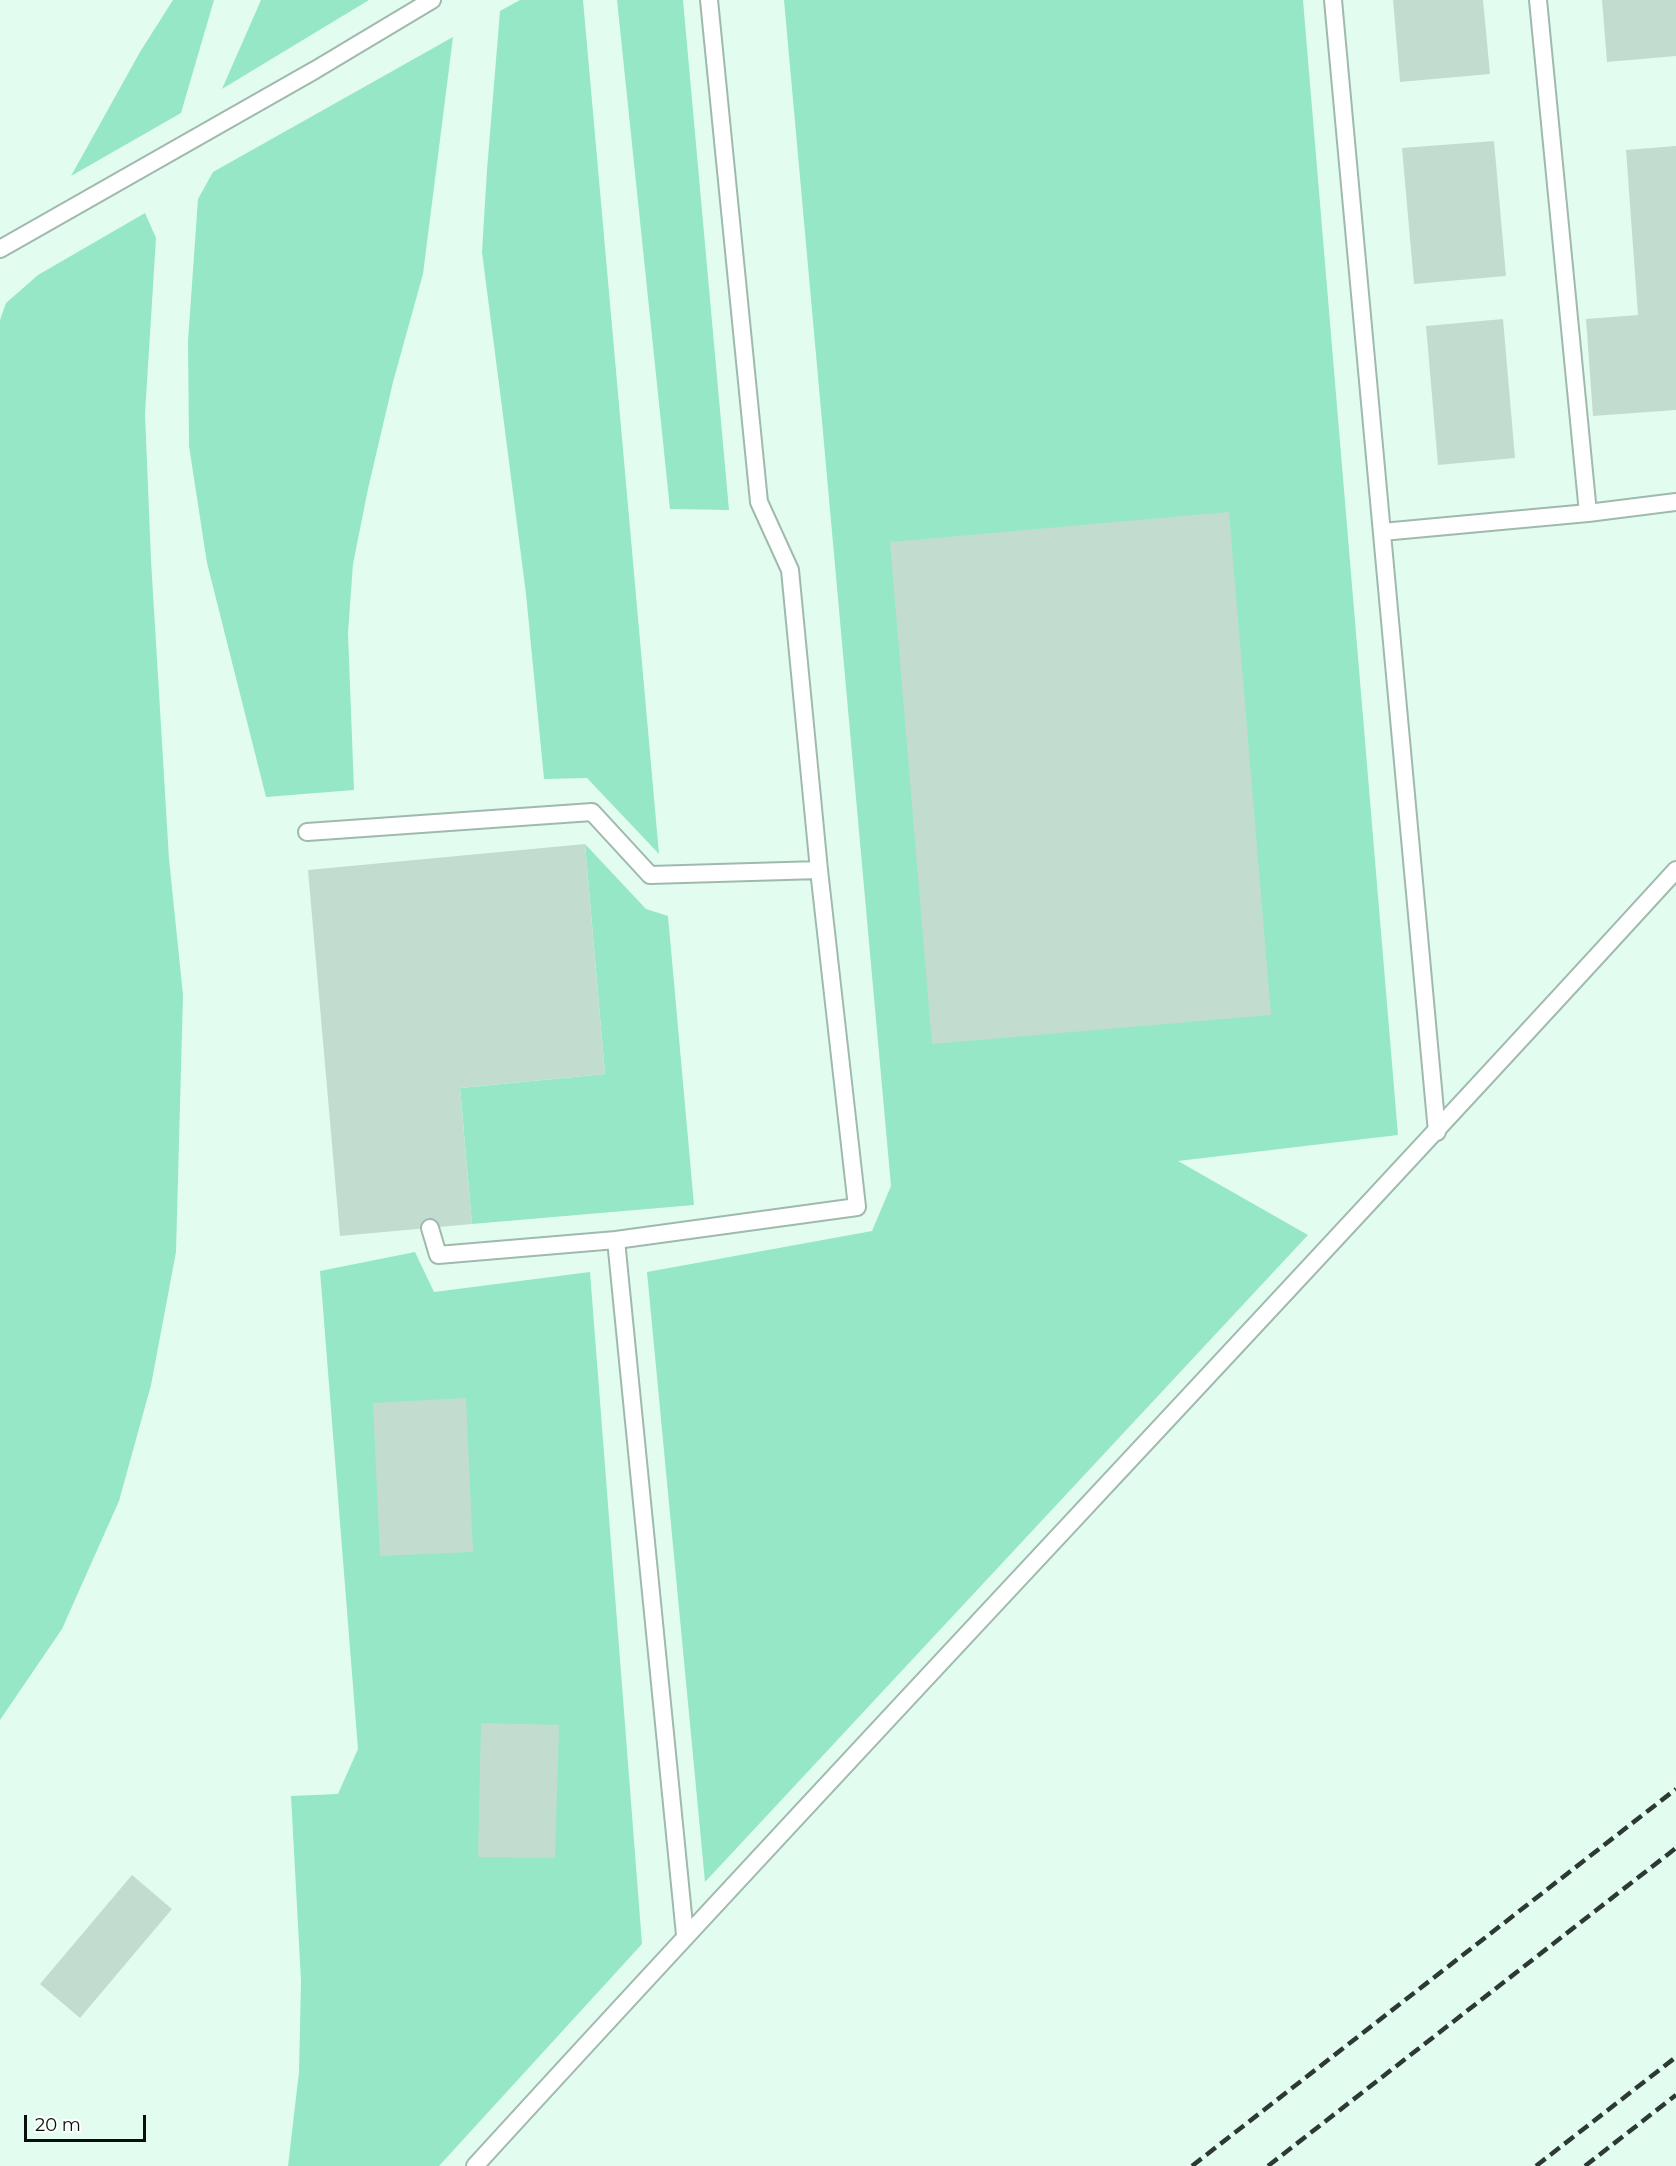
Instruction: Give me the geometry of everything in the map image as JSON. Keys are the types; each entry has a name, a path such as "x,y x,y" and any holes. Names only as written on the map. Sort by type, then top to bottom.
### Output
{"lane":[{"path":"0,249 315,70 432,0"},
{"path":"430,1228 438,1255 616,1240 857,1207 819,870 790,570 759,502 709,0"},
{"path":"1333,0 1437,1132"},
{"path":"1538,0 1588,513"},
{"path":"1382,532 1588,513 1676,502"},
{"path":"307,832 592,812 650,875 819,870"},
{"path":"475,2166 685,1935 1437,1132 1676,870"},
{"path":"616,1240 685,1935"}],"green space":[{"path":"173,0 214,0 181,113 71,176 140,52"},
{"path":"261,0 369,0 222,89"},
{"path":"520,0 583,0 659,854 587,778 544,779 526,594 482,252 500,11"},
{"path":"617,0 683,0 729,510 670,509"},
{"path":"784,0 1303,0 1398,1135 1178,1161 1308,1235 705,1882 647,1272 872,1231 891,1186"},
{"path":"453,37 423,274 393,382 353,564 348,633 354,790 266,797 207,563 189,446 188,341 198,199 213,172"},
{"path":"145,213 156,238 145,414 151,560 169,859 183,995 176,1252 151,1385 119,1501 62,1629 0,1720 0,320 6,303 38,275"},
{"path":"585,844 646,909 668,916 694,1205 472,1224 460,1088 605,1074"},
{"path":"415,1252 434,1292 590,1272 642,1944 439,2166 288,2166 299,2072 301,1981 291,1796 338,1794 358,1749 320,1271"}],"building":[{"path":"1393,0 1483,0 1490,74 1400,82"},
{"path":"1602,0 1676,0 1676,56 1607,62"},
{"path":"1494,141 1506,276 1414,284 1402,148"},
{"path":"1676,146 1676,410 1593,416 1586,319 1638,315 1626,150"},
{"path":"1503,319 1515,458 1438,465 1426,326"},
{"path":"1229,512 1271,1015 932,1044 890,542"},
{"path":"585,844 605,1074 460,1088 472,1224 340,1236 308,870"},
{"path":"466,1398 473,1552 380,1556 373,1403"},
{"path":"481,1723 559,1725 555,1858 478,1857"},
{"path":"132,1875 172,1909 80,2018 40,1984"}],"railway":[{"path":"1192,2166 1676,1789"},
{"path":"1268,2166 1676,1848"},
{"path":"1536,2166 1676,2057"},
{"path":"1585,2166 1676,2095"}]}
